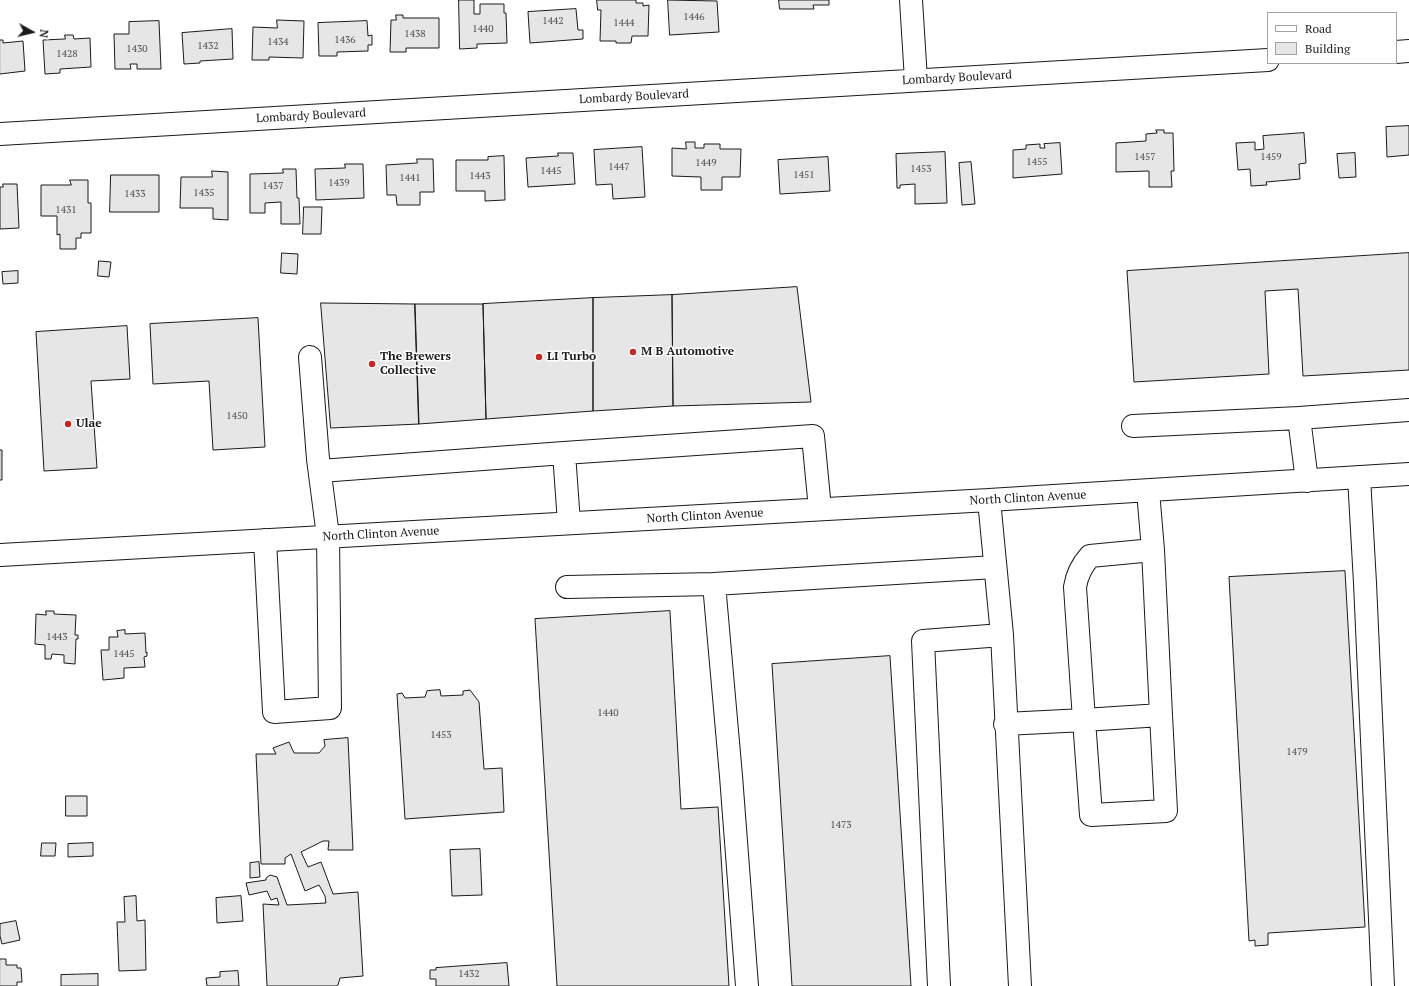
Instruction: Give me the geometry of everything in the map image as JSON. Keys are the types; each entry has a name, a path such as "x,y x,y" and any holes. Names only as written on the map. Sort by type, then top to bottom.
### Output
{"street":[{"path":"912,0 916,80"},
{"path":"1397,52 1409,51"},
{"name":"Lombardy Boulevard","path":"0,134 1267,60"},
{"path":"265,540 274,712 330,708 328,536 320,472 310,357"},
{"path":"1133,426 1299,418 1409,410"},
{"path":"1299,418 1306,480"},
{"path":"320,472 813,436 820,510"},
{"path":"564,453 569,523"},
{"name":"North Clinton Avenue","path":"0,554 820,510 1409,474"},
{"path":"1359,477 1383,986"},
{"path":"1148,491 1153,550 1166,811 1091,815 1075,587 1076,578 1082,565 1090,556 1153,550"},
{"path":"989,500 1002,635 1005,724 1020,986"},
{"path":"566,587 714,584 995,567"},
{"path":"714,584 731,776 747,986"},
{"path":"939,986 923,641 1002,635"},
{"path":"1005,724 1161,715"}],"building":[{"path":"459,0 474,0 474,14 480,14 480,4 504,4 504,13 506,13 507,43 477,44 477,48 460,49"},
{"path":"597,0 636,0 636,3 643,3 643,6 649,5 648,36 632,36 631,43 600,41 601,10 598,10"},
{"path":"668,0 717,1 719,32 670,35"},
{"path":"779,0 829,0 829,5 813,5 814,9 780,9"},
{"path":"576,9 578,30 583,30 583,39 530,43 528,12"},
{"path":"396,15 403,15 403,18 439,18 439,48 406,48 406,52 390,52 391,20 396,20"},
{"path":"277,20 304,21 303,58 269,57 269,60 252,60 253,27 277,28"},
{"path":"159,21 161,69 137,69 137,64 130,64 131,69 115,69 114,34 129,34 129,22"},
{"path":"367,21 368,36 372,35 372,45 368,45 368,51 337,52 337,56 319,56 318,23"},
{"path":"232,29 233,59 200,61 200,63 184,64 182,33"},
{"path":"65,35 73,35 74,39 90,38 91,67 60,69 60,73 45,74 43,40 65,39"},
{"path":"0,40 3,40 3,43 23,41 25,71 0,74"},
{"path":"1409,126 1409,155 1387,157 1386,127"},
{"path":"1156,130 1164,130 1164,133 1173,133 1174,171 1171,171 1172,187 1149,187 1149,171 1116,172 1116,143 1146,141 1146,134 1157,133"},
{"path":"1304,133 1306,163 1299,164 1300,179 1266,182 1267,185 1251,186 1250,169 1238,170 1236,143 1255,142 1255,150 1264,149 1263,136"},
{"path":"686,142 695,142 695,148 704,148 704,144 720,144 720,149 741,149 740,177 722,177 722,190 701,190 701,177 672,176 672,148 686,149"},
{"path":"1060,143 1062,174 1013,178 1013,150 1026,149 1026,145 1040,144 1040,148 1045,148 1044,144"},
{"path":"642,147 645,197 613,199 612,184 596,185 594,150"},
{"path":"945,152 947,203 915,204 915,184 900,185 900,188 897,188 896,154"},
{"path":"558,153 573,153 575,184 528,187 526,158 558,156"},
{"path":"1355,153 1356,177 1339,178 1337,154"},
{"path":"504,156 505,200 485,201 485,191 456,191 456,160 488,160 488,157"},
{"path":"828,157 830,191 780,194 778,160"},
{"path":"417,159 433,159 434,192 420,192 420,205 397,205 396,195 387,195 386,165 417,163"},
{"path":"971,162 975,204 962,205 959,163"},
{"path":"345,164 363,164 364,198 316,200 315,169 345,168"},
{"path":"283,169 296,169 300,224 281,224 281,202 265,203 265,213 250,213 250,174 283,173"},
{"path":"212,171 228,172 228,220 213,219 213,208 180,208 181,177 212,177"},
{"path":"111,175 159,175 159,212 110,212"},
{"path":"70,180 88,180 88,203 91,203 91,233 81,233 81,238 76,238 76,249 60,249 60,234 57,235 57,216 41,216 41,185 71,185"},
{"path":"3,184 17,184 19,228 0,229 0,187 3,187"},
{"path":"304,207 322,207 321,234 303,234"},
{"path":"282,253 298,254 297,274 281,273"},
{"path":"1409,253 1409,370 1303,376 1298,289 1265,291 1269,374 1134,382 1127,271"},
{"path":"99,261 111,262 109,277 98,276"},
{"path":"18,271 18,283 3,284 2,272"},
{"path":"797,287 811,402 673,406 672,295"},
{"name":"M B Automotive","path":"672,295 673,406 593,411 593,298"},
{"name":"LI Turbo","path":"593,298 593,411 486,419 483,304"},
{"name":"The Brewers Collective","path":"321,303 415,304 419,424 331,428"},
{"path":"415,304 483,304 486,419 419,424"},
{"path":"258,318 265,447 213,450 209,381 153,384 150,324"},
{"name":"Ulae","path":"127,326 130,379 91,381 97,468 44,471 36,332"},
{"path":"0,450 2,450 2,480 0,480"},
{"path":"1345,571 1365,927 1268,933 1268,945 1255,946 1255,940 1249,941 1229,577"},
{"path":"46,611 54,611 54,614 76,615 75,635 78,635 78,639 76,639 75,664 64,663 64,655 52,654 51,659 45,659 45,645 35,644 36,614 46,615"},
{"path":"670,611 681,809 718,807 729,986 557,986 535,619"},
{"path":"125,630 125,634 145,633 147,656 144,657 145,667 124,668 124,678 103,680 101,650 109,650 109,637 118,637 117,631"},
{"path":"890,656 911,986 792,986 772,664"},
{"path":"440,690 441,696 463,695 463,691 470,690 479,702 484,769 502,768 504,812 405,819 397,694 402,693 405,698 425,697 427,691"},
{"path":"348,738 353,850 328,850 329,841 323,841 301,852 308,867 321,862 333,894 358,892 363,976 340,978 338,985 336,986 267,986 263,904 279,905 277,898 271,900 267,891 249,895 246,883 266,880 266,878 270,875 277,877 287,905 326,903 325,896 319,885 305,891 291,854 285,858 285,864 261,864 256,754 276,754 273,748 289,742 294,753 319,753 325,746 324,740"},
{"path":"66,796 87,796 87,816 66,816"},
{"path":"42,843 56,843 55,856 41,856"},
{"path":"93,843 93,856 68,857 68,844"},
{"path":"480,849 482,895 452,896 450,850"},
{"path":"259,862 260,877 250,878 250,863"},
{"path":"136,896 137,921 145,920 146,970 119,971 117,922 125,922 124,897"},
{"path":"241,896 243,921 217,923 216,898"},
{"path":"16,921 20,940 2,944 0,924"},
{"path":"0,959 6,959 6,965 17,965 17,968 21,968 22,982 17,982 17,986 0,986"},
{"path":"507,963 509,986 436,986 436,979 430,979 430,970 436,970 436,968"},
{"path":"238,971 239,986 207,986 206,978 220,977 220,972"},
{"path":"98,974 98,986 61,986 61,975"}],"place":[{"name":"M B Automotive","path":"633,352"},
{"name":"LI Turbo","path":"539,357"},
{"name":"The Brewers Collective","path":"372,364"},
{"name":"Ulae","path":"68,424"}]}
